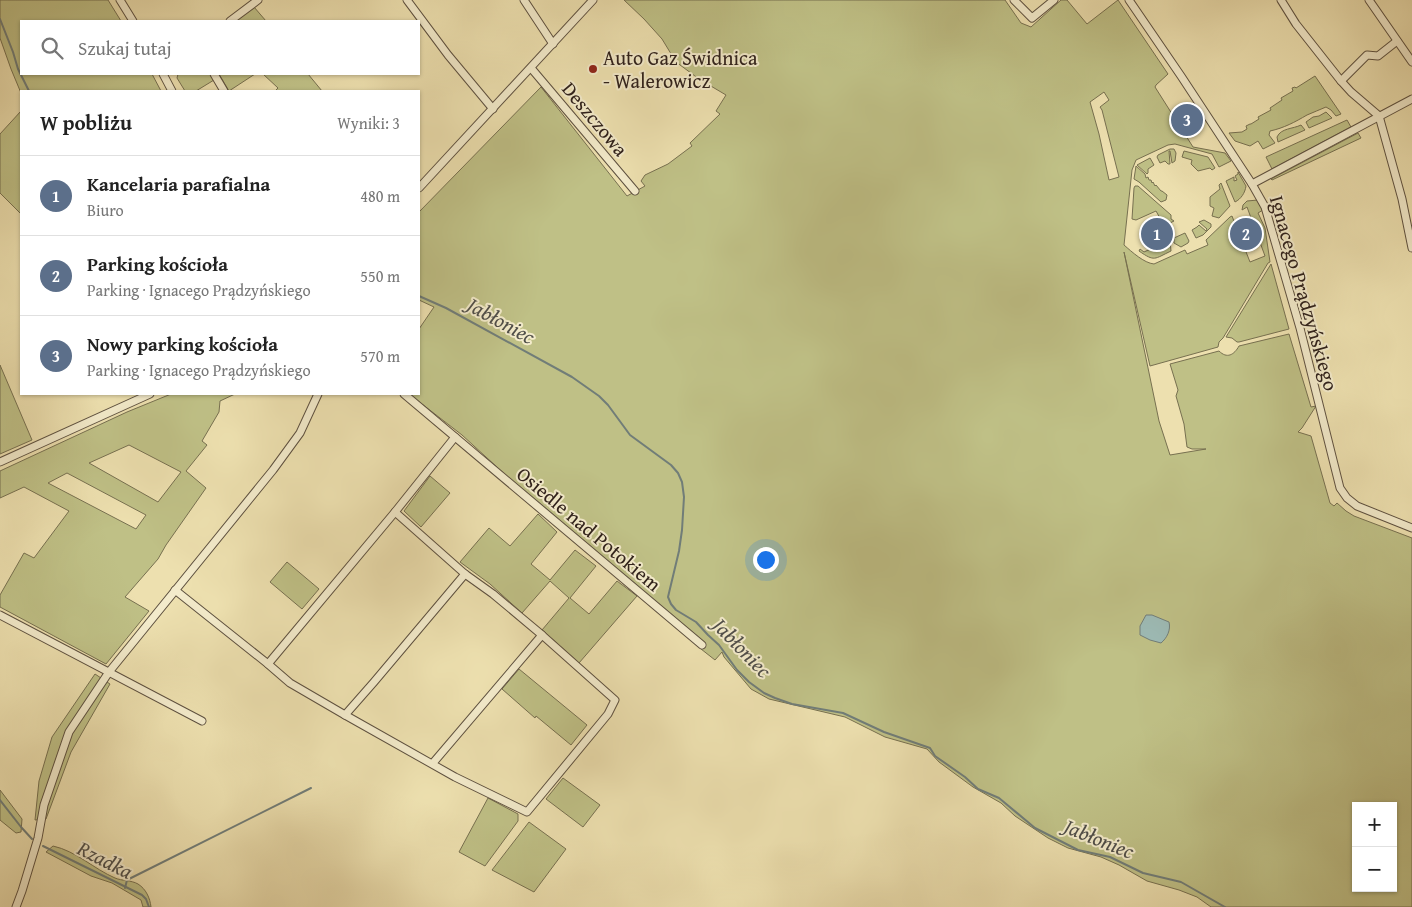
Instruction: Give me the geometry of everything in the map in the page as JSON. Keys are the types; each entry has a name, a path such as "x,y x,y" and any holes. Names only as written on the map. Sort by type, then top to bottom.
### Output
{"street":[{"path":"120,0 132,20"},
{"path":"231,20 257,0"},
{"path":"407,0 448,55 493,108"},
{"path":"524,0 551,42"},
{"path":"420,187 531,68 551,42 593,0"},
{"path":"1014,0 1032,18 1054,0"},
{"name":"Ignacego Prądzyńskiego","path":"1129,0 1266,207 1300,328 1340,488 1347,498 1357,506 1412,528"},
{"path":"1281,0 1296,24 1341,81 1379,116 1402,199 1412,248"},
{"path":"1370,0 1412,62"},
{"path":"1341,81 1367,55 1378,56 1397,41"},
{"name":"Deszczowa","path":"531,68 635,191"},
{"path":"164,75 171,90"},
{"path":"215,75 223,90"},
{"path":"1252,184 1412,99"},
{"path":"0,462 148,395"},
{"path":"16,907 33,856 44,805 69,732 109,672 266,478 300,433 318,395"},
{"name":"Osiedle nad Potokiem","path":"405,395 702,645"},
{"path":"268,664 395,512 455,436"},
{"path":"175,590 290,683 433,763 454,777 528,812 608,714 615,700 542,635 494,594 465,574 395,512"},
{"path":"345,715 465,574"},
{"path":"0,615 202,721"},
{"path":"433,763 542,635"}],"green space":[{"path":"0,0 108,0 120,20 20,20 20,75 153,75 160,90 20,91 0,38"},
{"path":"624,0 1005,0 1021,23 1031,27 1061,0 1067,0 1087,24 1118,0 1168,74 1155,87 1193,147 1225,153 1231,161 1219,167 1212,154 1175,144 1168,145 1136,160 1132,170 1124,245 1134,254 1154,264 1185,250 1187,254 1208,245 1206,240 1232,216 1250,262 1265,256 1247,207 1242,210 1243,205 1247,201 1258,200 1263,210 1258,213 1265,228 1270,262 1219,342 1218,347 1150,366 1124,252 1159,421 1170,455 1206,449 1187,447 1184,424 1176,396 1178,390 1170,364 1219,351 1225,355 1230,355 1239,346 1289,334 1311,407 1316,406 1298,432 1311,436 1330,503 1334,506 1337,503 1354,516 1412,538 1412,907 1211,907 1197,897 1147,881 1101,857 1068,848 1048,838 1015,816 1001,803 973,787 939,762 927,749 885,737 845,717 769,699 751,689 724,657 722,652 715,660 701,649 705,644 522,490 462,435 410,395 420,395 420,328 434,307 420,300 420,211 541,87 627,196 645,186 641,181 645,175 668,164 692,146 690,143 720,114 716,111 726,95 699,79 676,62 662,39","holes":["1104,92 1109,100 1100,107 1119,177 1109,180 1090,102"]},
{"path":"254,7 265,20 237,20"},
{"path":"178,75 211,75 214,80 198,90 184,90 177,78"},
{"path":"220,75 253,75 231,90 228,90"},
{"path":"264,75 309,75 321,90 276,90 278,88"},
{"path":"1315,76 1341,114 1336,116 1326,107 1270,131 1269,135 1275,143 1263,149 1258,141 1250,146 1235,141 1229,133 1242,132 1247,129 1246,126 1259,119 1258,117 1271,110 1270,108 1282,100 1281,98 1293,91 1292,88 1296,88"},
{"path":"20,112 20,213 0,193 0,134"},
{"path":"1326,112 1332,118 1309,128 1306,122"},
{"path":"1347,120 1351,127 1272,169 1266,157"},
{"path":"1301,125 1305,130 1278,142 1277,137 1281,132"},
{"path":"1358,133 1361,138 1271,179"},
{"path":"1174,149 1176,153 1175,161 1172,163 1169,151 1170,164 1165,161 1160,163 1158,155"},
{"path":"1184,151 1208,157 1215,168 1198,171 1191,164 1192,160 1182,157"},
{"path":"1150,158 1154,165 1148,169 1147,174 1137,165"},
{"path":"1136,166 1145,174 1146,178 1148,177 1155,186 1167,195 1166,200 1161,202 1134,179"},
{"path":"1238,172 1246,186 1245,191 1235,202 1226,181 1234,177 1234,181 1237,180 1235,176"},
{"path":"1221,183 1230,206 1219,218 1212,216 1214,208 1210,206 1210,197 1220,189 1219,185"},
{"path":"1135,186 1138,186 1171,215 1171,219 1174,221 1168,224 1169,226 1165,227 1156,211 1136,220 1132,219"},
{"path":"1204,220 1211,224 1211,227 1203,235 1196,238 1192,230 1199,225 1206,231 1207,229 1199,222"},
{"path":"1185,233 1189,241 1188,243 1181,247 1174,243 1174,238"},
{"path":"1170,240 1171,251 1158,257 1148,257 1139,251 1140,249 1144,252"},
{"path":"1271,264 1289,329 1239,342 1226,337"},
{"path":"0,365 32,440 0,454"},
{"path":"169,395 233,395 220,401 219,412 202,441 207,445 186,471 206,488 158,559 125,597 149,611 106,664 0,607 0,595 24,553 34,558 69,511 24,487 0,498 0,471 127,412","holes":["129,445 181,472 158,502 89,463","67,473 146,515 136,529 48,483"]},
{"path":"430,476 450,493 421,527 404,511"},
{"path":"538,514 557,532 531,564 550,580 575,550 596,566 570,598 589,614 617,581 637,596 579,663 542,630 569,598 550,581 522,613 490,584 460,562 489,528 510,546"},
{"path":"287,562 319,589 302,609 270,582"},
{"path":"519,669 587,725 571,745 536,716 535,718 502,689"},
{"path":"95,674 110,684 71,752 46,819 35,820 39,781 52,737"},
{"path":"563,778 600,805 583,827 546,799"},
{"path":"0,790 22,819 21,832 16,833 0,820"},
{"path":"488,798 518,814 518,821 485,866 459,852"},
{"path":"529,822 566,849 534,892 492,870"},
{"path":"53,846 77,856 115,878 138,884 147,894 151,907 143,907 141,900 112,883 91,876 46,852"}],"water":[{"path":"1146,615 1152,615 1169,622 1168,634 1161,643 1140,635 1140,626"}],"waterway":[{"name":"Jabłoniec","path":"0,19 20,73"},
{"name":"Jabłoniec","path":"21,75 28,90"},
{"name":"Jabłoniec","path":"420,296 446,308 572,377 599,396 630,435 671,465 678,473 682,482 684,497 682,530 668,597 676,610 696,622 719,645 737,670 749,682 764,693 775,698 792,704 843,713 884,732 930,748 935,756 965,777 978,789 999,798 1035,828 1078,850 1110,857 1143,873 1181,882 1225,907"},
{"path":"125,888 127,880 311,788"},
{"name":"Rzadka","path":"0,800 32,839"},
{"name":"Rzadka","path":"43,846 142,895 149,907"}],"place":[{"name":"Auto Gaz Świdnica - Walerowicz","path":"593,69"},
{"name":"Nowy parking kościoła","path":"1187,120"},
{"name":"Kancelaria parafialna","path":"1157,234"},
{"name":"Parking kościoła","path":"1246,234"}]}
